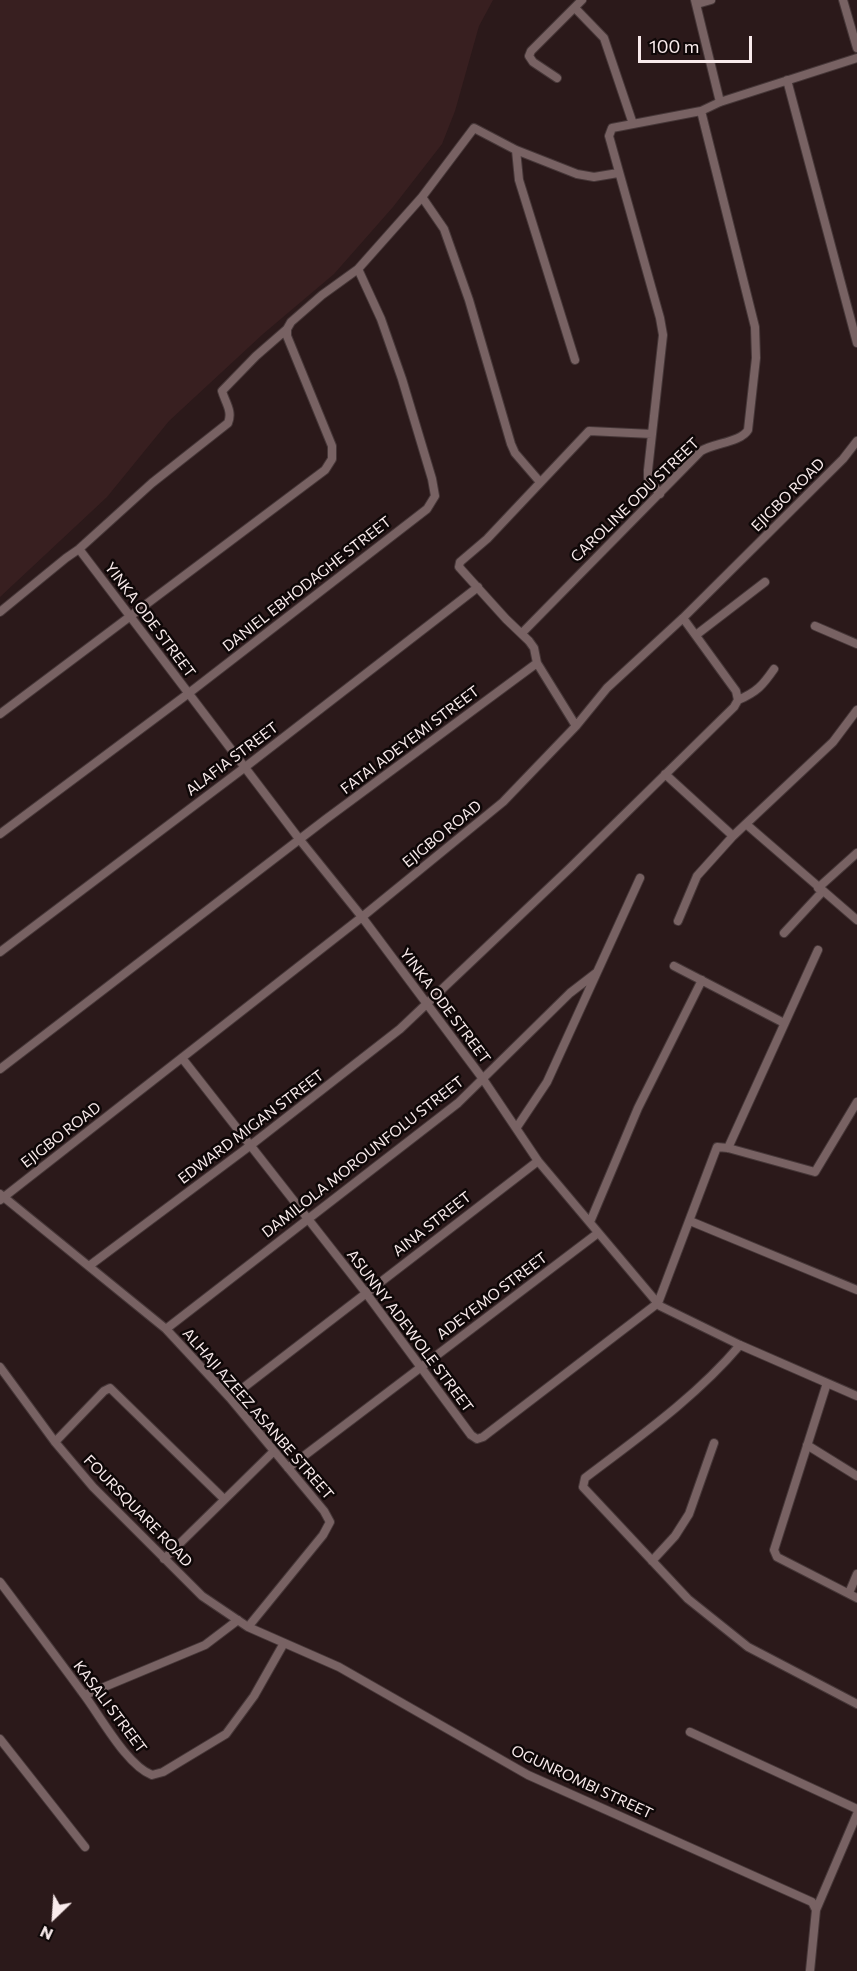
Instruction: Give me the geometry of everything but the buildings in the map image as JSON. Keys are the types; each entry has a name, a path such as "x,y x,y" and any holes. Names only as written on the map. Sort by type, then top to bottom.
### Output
{"street":[{"path":"557,78 528,56 582,0"},
{"path":"711,0 696,2 720,102"},
{"path":"843,0 857,48"},
{"path":"575,8 604,39 633,124"},
{"path":"660,494 648,478 663,335 618,173 610,132 612,128 701,111 720,102 857,58"},
{"path":"787,80 857,343"},
{"name":"CAROLINE ODU STREET","path":"522,633 701,451 712,444 745,435 748,430 756,358 755,327 701,111"},
{"path":"0,612 79,549 145,489 228,423 231,418 230,410 222,390 287,329 291,322 358,268 422,197 474,128 516,150 587,176 618,173"},
{"path":"516,150 519,180 574,360"},
{"path":"422,197 439,220 469,300 511,444 515,453 540,482"},
{"name":"DANIEL EBHODAGHE STREET","path":"0,834 189,693 427,509 435,496 432,479 381,319 358,268"},
{"path":"0,714 325,470 332,459 332,446 287,336 287,329"},
{"path":"576,726 537,663 534,648 459,567 460,562 487,539 588,431 652,434"},
{"name":"EJIGBO ROAD","path":"1,1197 362,917 502,802 576,726 607,688 682,618 843,459 857,441"},
{"name":"YINKA ODE STREET","path":"79,549 244,768 362,917 483,1079 538,1161 658,1303 663,1308 740,1345 857,1396"},
{"path":"696,635 765,582"},
{"name":"ALAFIA STREET","path":"0,952 244,768 478,587"},
{"path":"682,618 736,692 738,700"},
{"path":"815,626 857,644"},
{"name":"FATAI ADEYEMI STREET","path":"0,1069 537,663"},
{"name":"EDWARD MIGAN STREET","path":"89,1266 251,1145 427,1006 734,707 738,700 753,693 764,684 774,669"},
{"path":"678,921 697,876 733,836 833,742 857,711"},
{"path":"665,774 733,836"},
{"path":"746,824 857,920"},
{"path":"784,933 820,890 857,853"},
{"path":"516,1127 547,1082 640,878"},
{"path":"728,1148 818,950"},
{"path":"674,966 784,1023"},
{"name":"DAMILOLA MOROUNFOLU STREET","path":"166,1329 458,1103 570,993 596,973"},
{"path":"590,1222 638,1108 702,980"},
{"name":"ASUNNY ADEWOLE STREET","path":"182,1058 366,1293 471,1435 477,1439 483,1437 658,1303"},
{"path":"658,1303 717,1147 815,1172 857,1102"},
{"name":"AINA STREET","path":"230,1398 538,1161"},
{"name":"ALHAJI AZEEZ ASANBE STREET","path":"1,1197 166,1329 230,1398 324,1511 330,1522 323,1535 248,1627"},
{"path":"690,1221 857,1290"},
{"name":"ADEYEMO STREET","path":"288,1468 598,1233"},
{"path":"740,1345 709,1380 585,1478 583,1487 688,1599 748,1647 857,1704"},
{"name":"FOURSQUARE ROAD","path":"0,1367 55,1442 93,1487 202,1596 248,1627 284,1642"},
{"path":"827,1383 774,1550 777,1557 853,1595 857,1574"},
{"path":"55,1442 104,1391 110,1388 224,1500"},
{"path":"652,1561 675,1536 689,1514 714,1443"},
{"path":"807,1446 857,1476"},
{"path":"164,1559 274,1451"},
{"name":"KASALI STREET","path":"0,1581 115,1739 142,1772 152,1775 163,1772 226,1734 254,1696 284,1642"},
{"path":"85,1695 205,1645 238,1620"},
{"name":"OGUNROMBI STREET","path":"284,1642 339,1667 528,1775 812,1902 816,1910"},
{"path":"690,1732 857,1811 816,1910 810,1971"},
{"path":"0,1739 85,1847"}],"shaded area":[{"path":"0,0 493,0 479,26 455,111 442,144 393,207 334,274 263,334 169,421 107,497 0,597"}]}
